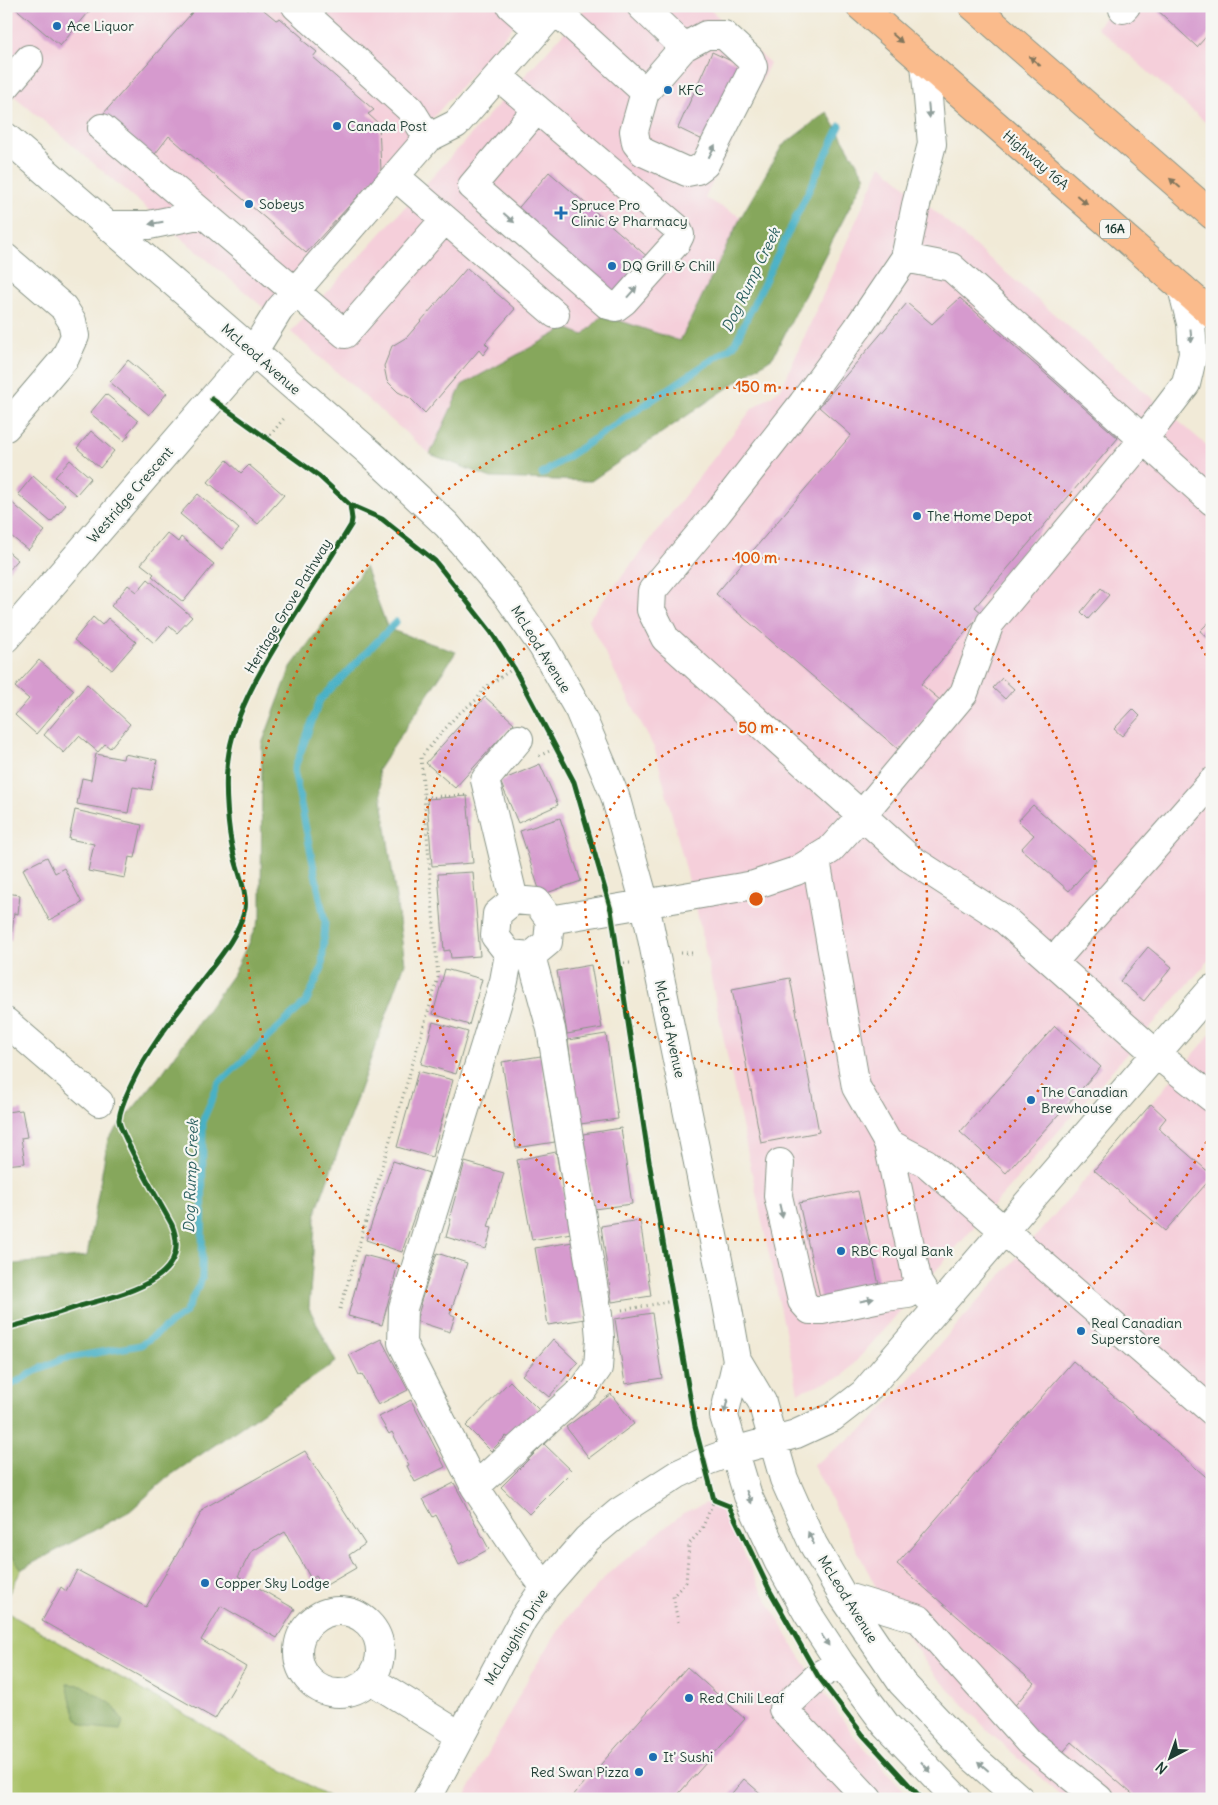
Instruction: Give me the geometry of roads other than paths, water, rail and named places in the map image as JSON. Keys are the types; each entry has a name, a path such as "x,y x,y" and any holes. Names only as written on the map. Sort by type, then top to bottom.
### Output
{"main road":[{"name":"Highway 16A","path":"860,6 1212,314"},
{"path":"973,6 1212,215"}],"street":[{"path":"296,6 410,109 428,138 456,124 557,8 645,92"},
{"path":"511,6 538,30"},
{"path":"641,6 684,47"},
{"path":"706,35 724,35 750,59 752,67 750,75 705,164 697,170 687,172 643,152 636,144 634,131 645,92 684,47 706,35"},
{"path":"6,86 28,59"},
{"path":"925,63 932,144 916,205 905,258 857,329 802,403 712,519 652,592 652,610 665,638 908,857 922,868 1004,918 1155,1053 1212,1098"},
{"path":"498,76 537,109 677,228 680,235 676,243 624,301 616,307 608,305 472,186 537,109"},
{"path":"102,128 345,334 445,219"},
{"name":"McLeod Avenue","path":"6,137 369,452 447,525 506,594 543,647 579,710 615,796 645,904 737,1360 762,1402 784,1479 813,1544 843,1596 902,1683 971,1756 1020,1799"},
{"name":"Westridge Crescent","path":"6,638 254,352 279,310 428,138"},
{"path":"395,176 555,314"},
{"path":"108,226 149,225 203,214"},
{"path":"6,258 63,307 72,321 75,336 65,358 6,427"},
{"path":"905,258 951,267 1212,501"},
{"path":"550,920 754,885 796,871 830,850 861,816 964,693 990,624 1143,440 1186,384 1193,354 1190,323 1182,288"},
{"path":"514,900 485,780 519,739"},
{"path":"1053,962 1212,782"},
{"path":"816,860 856,1087 888,1143 918,1283 925,1294 937,1306"},
{"path":"475,1486 584,1388 598,1368 600,1338 598,1315 551,1029 520,955 495,936 497,914 514,900 537,902 550,920 548,942 520,955 504,981 403,1308 402,1343 475,1486 519,1553 545,1586"},
{"name":"McLaughlin Drive","path":"427,1799 503,1653 523,1619 545,1586 588,1539 619,1512 661,1484 704,1462 734,1451 796,1434 833,1417 864,1393 1212,989"},
{"path":"6,1022 99,1102"},
{"path":"888,1143 926,1163 1212,1411"},
{"path":"780,1163 778,1196 802,1301 810,1310 822,1310 885,1296 908,1294 918,1283"},
{"name":"McLeod Avenue","path":"737,1360 724,1416 748,1496 778,1561 808,1614 840,1663 886,1725 957,1799"},
{"path":"843,1596 919,1619 1029,1742 1099,1799"},
{"path":"840,1663 818,1676 783,1710 868,1799"},
{"path":"371,1680 461,1736"}],"waterway":[{"name":"Dog Rump Creek","path":"542,474 734,345 840,126"},
{"name":"Dog Rump Creek","path":"6,1388 39,1369 62,1359 141,1345 185,1313 202,1279 203,1120 219,1083 306,1002 322,968 325,922 294,770 320,700 396,622"}],"place":[{"name":"Ace Liquor","path":"57,26"},
{"name":"KFC","path":"668,90"},
{"name":"Canada Post","path":"337,126"},
{"name":"Sobeys","path":"249,204"},
{"name":"Spruce Pro Clinic & Pharmacy","path":"561,213"},
{"name":"DQ Grill & Chill","path":"612,266"},
{"name":"The Home Depot","path":"917,516"},
{"name":"The Canadian Brewhouse","path":"1031,1100"},
{"name":"RBC Royal Bank","path":"841,1251"},
{"name":"Real Canadian Superstore","path":"1081,1331"},
{"name":"Copper Sky Lodge","path":"205,1583"},
{"name":"Red Chili Leaf","path":"689,1698"},
{"name":"It' Sushi","path":"653,1757"},
{"name":"Red Swan Pizza","path":"639,1772"}]}
